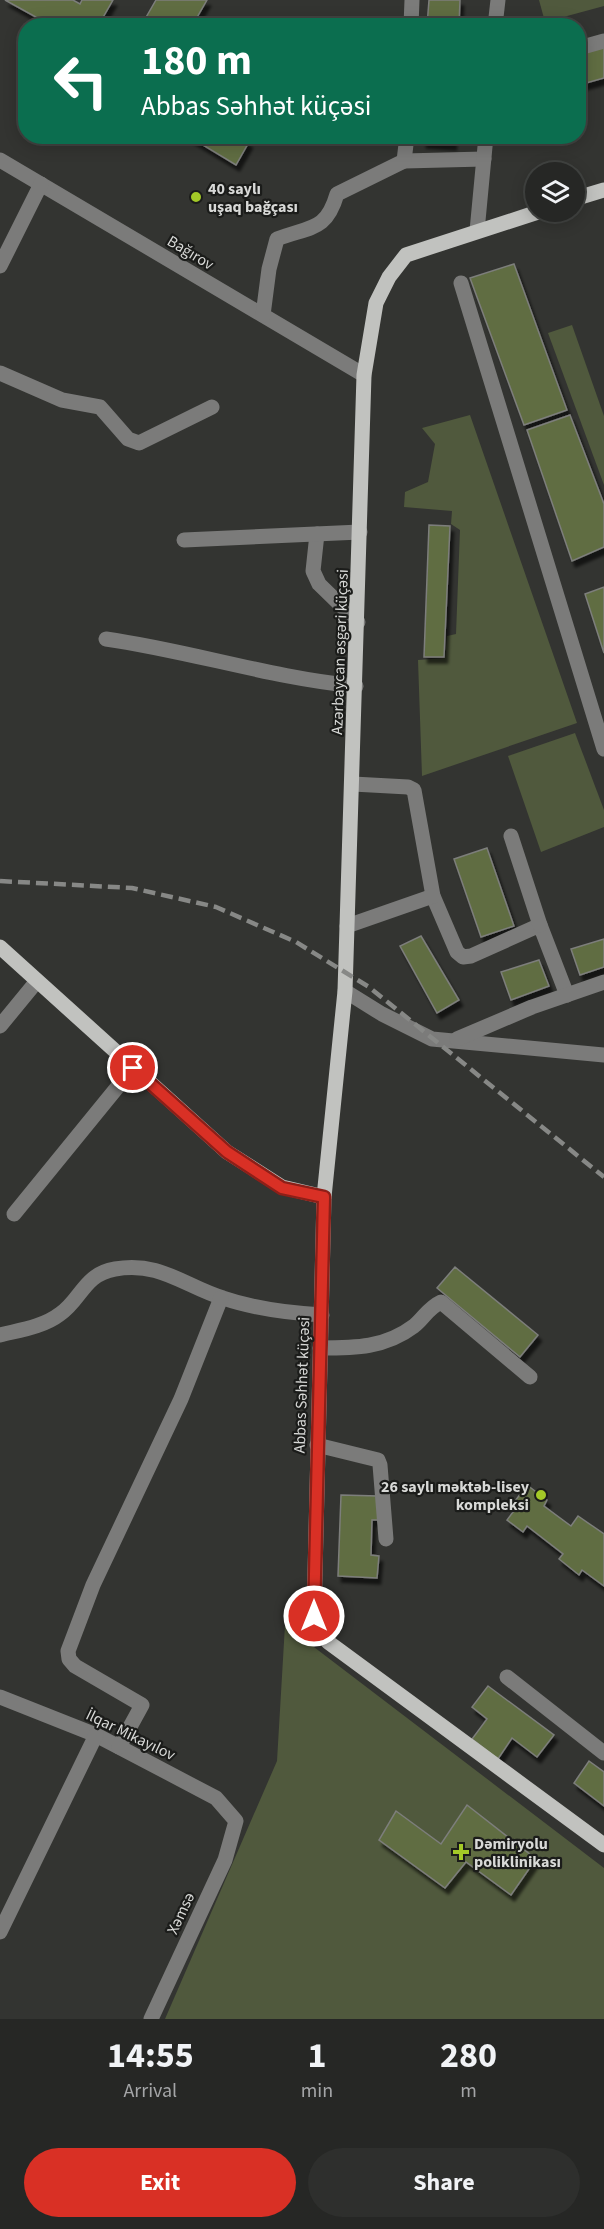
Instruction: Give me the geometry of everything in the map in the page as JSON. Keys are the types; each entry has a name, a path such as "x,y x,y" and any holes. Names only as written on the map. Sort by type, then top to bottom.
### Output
{"main road":[{"path":"585,196 604,190"},
{"name":"Azərbaycan əsgəri küçəsi","path":"324,1197 345,991 364,375 376,303 388,277 406,255 525,216"},
{"path":"0,947 227,1152 282,1188 324,1197"},
{"name":"Abbas Səhhət küçəsi","path":"324,1197 314,1616 328,1642 604,1845"}],"street":[{"path":"411,18 412,0"},
{"path":"496,18 498,0"},
{"path":"586,46 604,41"},
{"path":"404,161 406,144"},
{"path":"477,231 485,144"},
{"path":"263,315 269,269 277,239 323,224 332,213 337,194 404,161 484,159"},
{"name":"Bağırov","path":"0,160 364,375"},
{"path":"0,266 42,184"},
{"path":"461,283 604,749"},
{"path":"0,373 62,400 100,407 129,439 139,443 212,407"},
{"path":"184,540 360,532"},
{"path":"317,534 313,571 319,584 358,622"},
{"path":"106,639 159,646 313,682 356,686"},
{"path":"353,784 408,787 414,790 434,896 457,952 463,957 471,956 540,925"},
{"path":"511,836 540,925 567,995"},
{"path":"347,926 434,896"},
{"path":"0,1026 37,981"},
{"path":"454,1040 604,982"},
{"path":"345,991 382,1014 432,1039 604,1055"},
{"path":"14,1214 133,1068"},
{"path":"0,1335 33,1327 61,1314 96,1275 114,1269 141,1267 164,1271 221,1298 277,1312 322,1315"},
{"path":"119,1747 142,1705 75,1666 69,1659 68,1651 93,1585 171,1419 221,1298"},
{"path":"321,1348 364,1347 399,1337 417,1324 432,1306 441,1302 530,1377"},
{"path":"317,1445 378,1460 386,1539"},
{"path":"507,1677 604,1753"},
{"name":"İlqar Mikayılov","path":"0,1697 96,1735 119,1747 216,1798 236,1821"},
{"path":"0,1932 96,1735"},
{"name":"Xəmsə","path":"151,2019 225,1860 236,1821"}],"green space":[{"path":"539,0 604,0 604,6 560,18 544,18"},
{"path":"572,325 604,416 604,485 548,333"},
{"path":"470,415 577,723 422,776 418,660 445,658 447,636 456,634 460,530 451,524 452,511 404,507 405,492 428,482 435,444 422,428"},
{"path":"575,733 604,810 604,827 541,852 508,756"},
{"path":"285,1625 604,1868 604,2019 165,2019 277,1761"}],"building":[{"path":"5,0 73,0 80,4 82,0 113,0 103,18 38,18"},
{"path":"156,0 207,0 197,18 146,18"},
{"path":"429,0 460,0 459,18 428,18"},
{"path":"604,45 604,78 586,83 586,50"},
{"path":"201,144 248,144 236,165"},
{"path":"514,264 567,410 524,425 470,278"},
{"path":"570,415 604,504 604,547 572,561 527,430"},
{"path":"429,525 450,526 444,657 424,657"},
{"path":"604,587 604,653 585,594"},
{"path":"487,848 514,926 481,937 454,859"},
{"path":"421,936 459,1000 437,1013 400,946"},
{"path":"604,939 604,967 580,975 571,949"},
{"path":"539,960 549,986 511,1000 501,972"},
{"path":"455,1267 538,1335 520,1357 437,1288"},
{"path":"527,1485 547,1500 544,1506 571,1526 578,1516 604,1534 604,1586 582,1570 579,1575 559,1559 563,1554 527,1526 523,1532 507,1520 519,1504 515,1501"},
{"path":"341,1495 378,1496 378,1520 372,1520 371,1555 379,1556 377,1578 338,1576"},
{"path":"488,1686 554,1735 537,1757 512,1738 498,1759 472,1739 487,1719 472,1707"},
{"path":"589,1761 604,1772 604,1806 574,1783"},
{"name":"Dəmiryolu poliklinikası","path":"467,1805 536,1859 511,1895 466,1862 445,1888 379,1840 396,1811 441,1844"}],"railway":[{"path":"0,881 132,888 216,907 296,942 369,987 604,1177"}],"place":[{"name":"40 saylı uşaq bağçası","path":"196,197"},
{"name":"26 saylı məktəb-lisey kompleksi","path":"541,1495"},
{"name":"Dəmiryolu poliklinikası","path":"461,1852"}],"route":[{"path":"133,1068 227,1152 282,1188 324,1197 314,1520 314,1616"}]}
